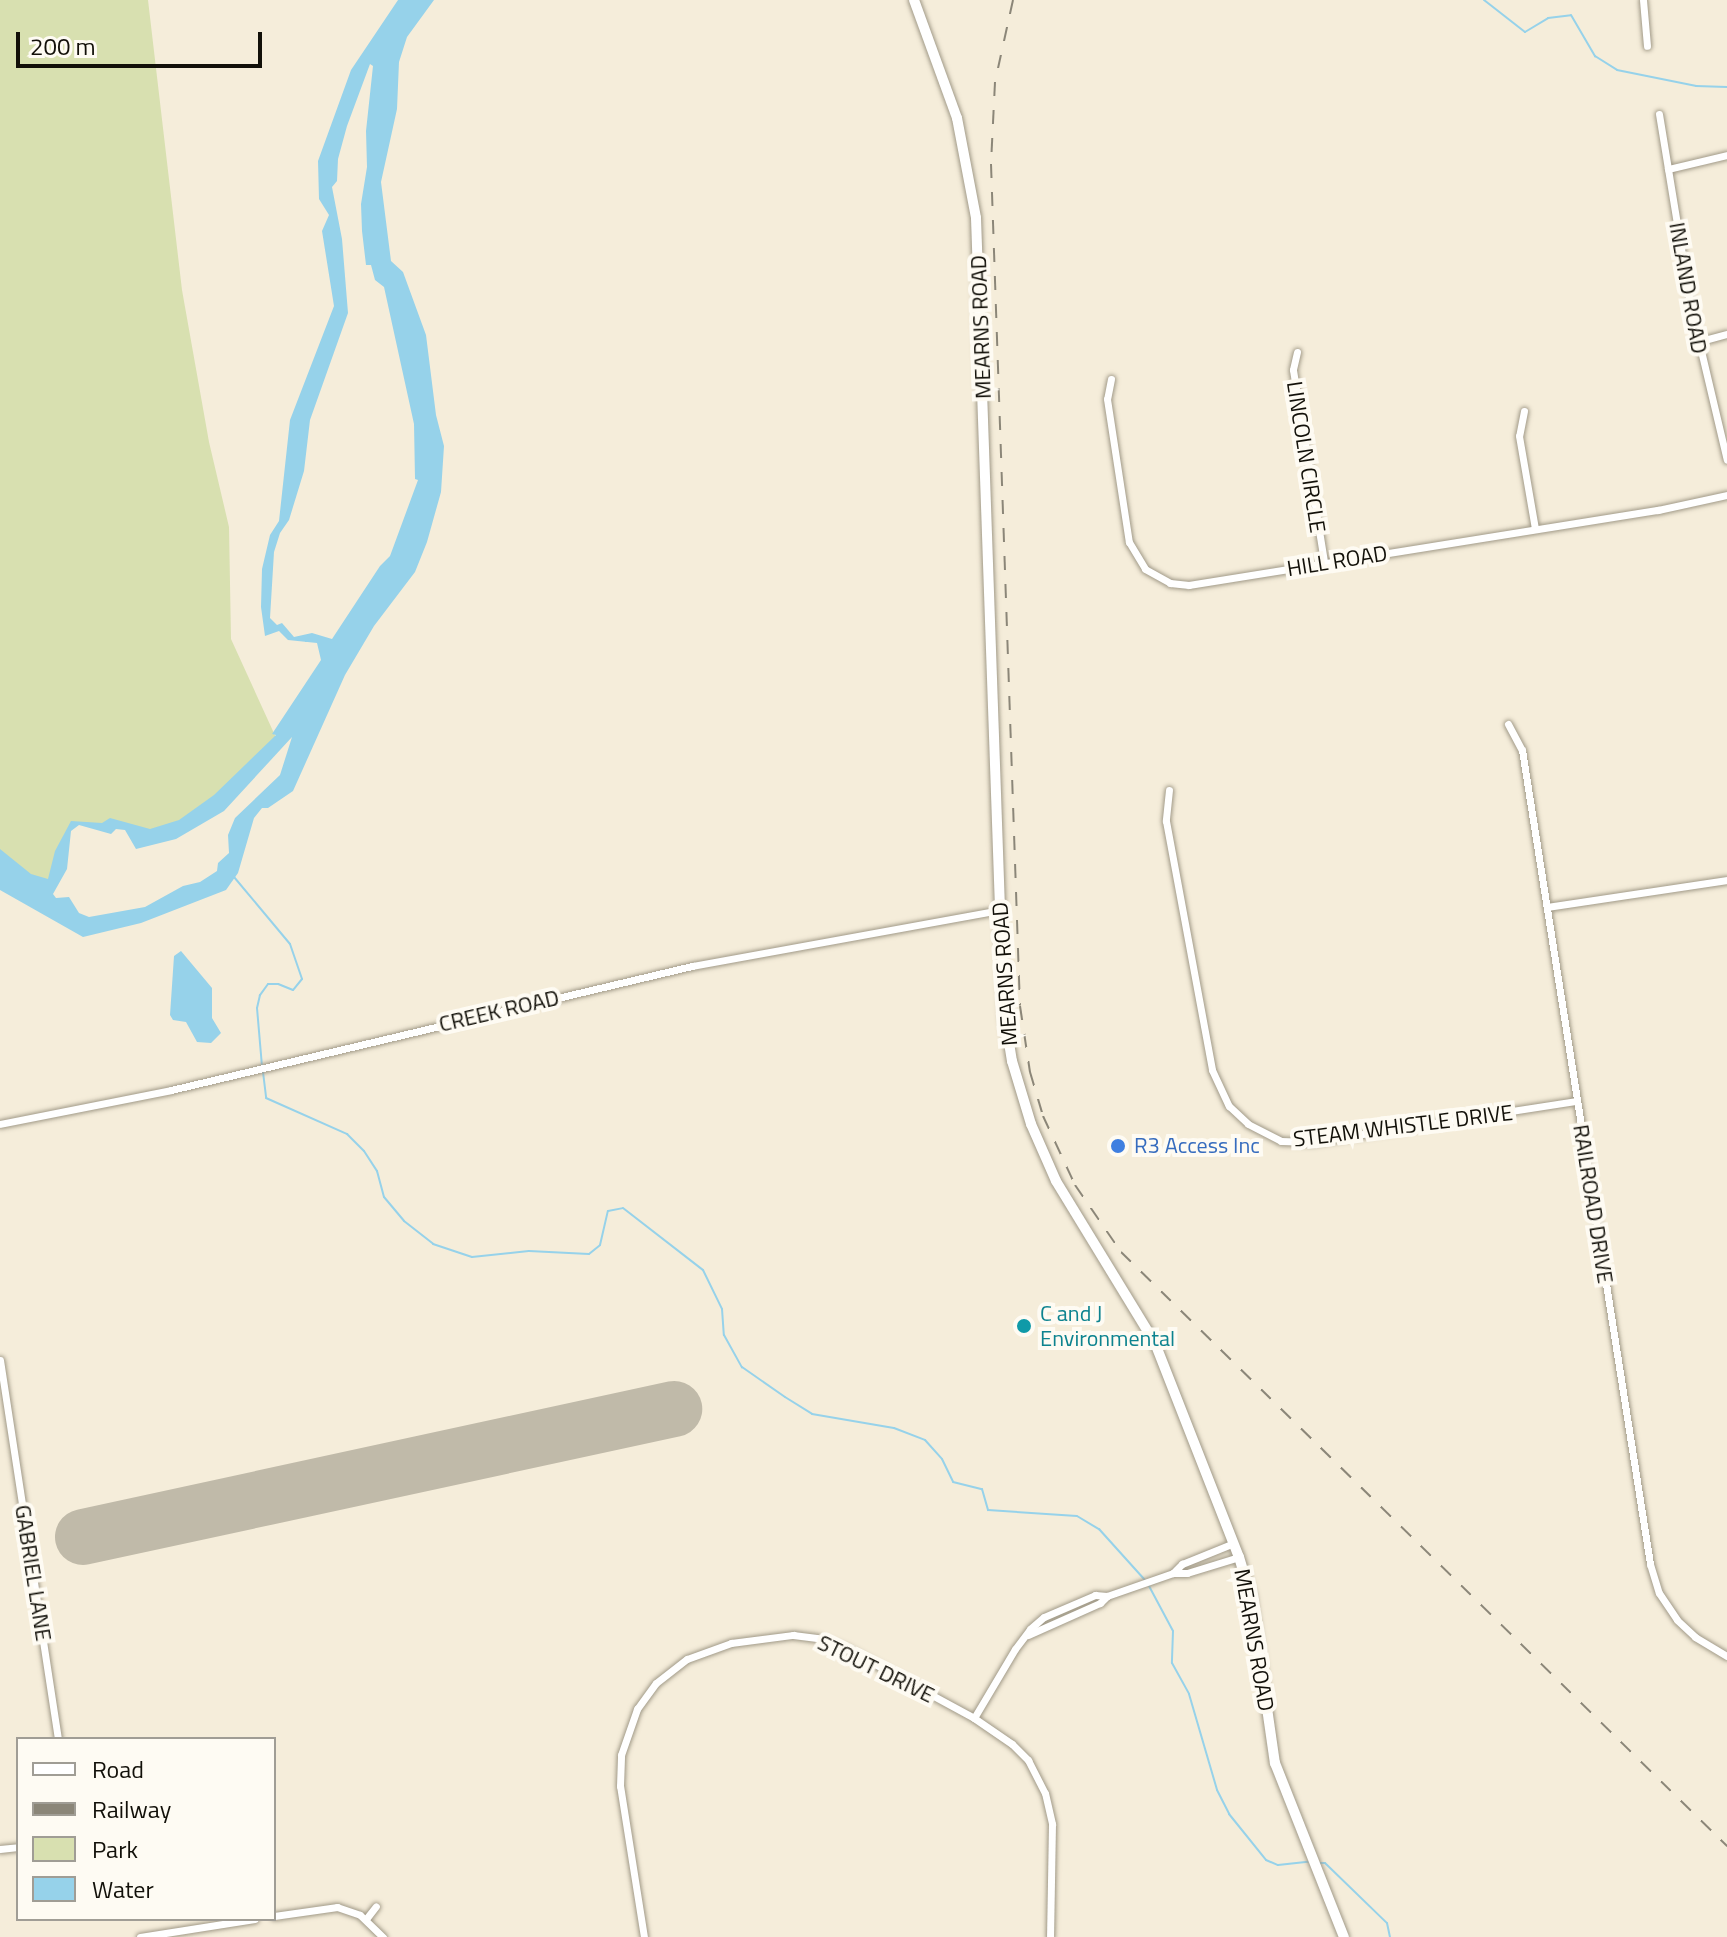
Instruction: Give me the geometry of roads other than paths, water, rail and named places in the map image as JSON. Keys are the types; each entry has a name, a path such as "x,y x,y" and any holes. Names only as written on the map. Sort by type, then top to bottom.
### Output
{"street":[{"name":"MEARNS ROAD","path":"914,0 957,118 976,218 1007,1033 1031,1124 1056,1181 1155,1343 1234,1543 1251,1597 1275,1763 1344,1937"},
{"path":"1643,0 1647,46"},
{"name":"INLAND ROAD","path":"1659,114 1697,342 1727,460"},
{"path":"1668,169 1727,155"},
{"path":"1697,342 1727,334"},
{"name":"LINCOLN CIRCLE","path":"1297,352 1294,381 1324,562"},
{"name":"HILL ROAD","path":"1111,379 1107,399 1132,551 1145,569 1170,583 1189,585 1727,495"},
{"path":"1524,411 1519,436 1535,529"},
{"name":"RAILROAD DRIVE","path":"1508,724 1522,750 1650,1564 1659,1593 1677,1620 1695,1637 1727,1656"},
{"name":"STEAM WHISTLE DRIVE","path":"1169,790 1166,821 1212,1070 1229,1106 1248,1124 1281,1141 1311,1142 1577,1101"},
{"path":"1547,907 1727,880"},
{"name":"CREEK ROAD","path":"0,1124 70,1112 271,1067 692,966 1000,910"},
{"name":"GABRIEL LANE","path":"0,1360 58,1737"},
{"path":"1173,1573 1182,1564 1234,1543"},
{"path":"974,1718 995,1678 1036,1623 1064,1607 1095,1595 1107,1596 1173,1573 1187,1573 1239,1557"},
{"name":"STOUT DRIVE","path":"644,1937 620,1786 621,1755 628,1728 647,1694 687,1659 716,1647 772,1636 817,1638 847,1649 974,1718 1021,1753 1045,1793 1053,1834 1050,1937"},
{"path":"366,1919 376,1906"},
{"path":"276,1916 337,1907 366,1919 383,1937"},
{"path":"140,1937 242,1921"}],"water":[{"path":"398,0 434,0 407,37 399,62 397,109 381,182 391,261 403,272 426,335 436,415 444,446 441,492 427,542 415,572 374,626 345,675 293,791 268,808 262,808 254,818 238,873 226,890 141,923 83,937 0,890 0,849 31,874 48,879 55,851 71,821 102,823 110,818 150,829 179,820 214,795 276,735 272,734 321,660 317,643 288,640 279,631 265,636 261,607 262,569 270,535 279,521 290,420 334,306 322,231 329,215 319,199 318,161 351,70","holes":["370,64 373,66 366,131 367,167 361,204 362,231 366,265 371,265 375,280 384,287 414,424 415,479 418,480 390,556 380,566 332,639 312,633 294,637 282,623 277,625 270,618 274,552 280,533 289,520 304,471 310,420 348,313 342,239 332,187 337,181 338,159 347,126","292,737 280,775 235,818 228,835 229,853 218,863 217,871 145,907 89,917 79,913 69,897 56,898 53,894 67,869 71,831 79,825 111,834 116,829 125,830 136,849 176,839 224,811"]},
{"path":"181,951 212,988 212,1018 221,1033 211,1043 197,1042 186,1022 173,1020 170,1015 174,956"}],"waterway":[{"path":"1484,0 1525,32 1548,18 1571,15 1595,56 1617,70 1696,86 1727,87"},
{"path":"234,877 290,944 302,979 293,990 268,984 260,995 257,1008 262,1066"},
{"path":"263,1072 266,1098 347,1134 364,1151 377,1171 384,1197 404,1221 433,1244 472,1257 529,1251 589,1254 600,1245 608,1211 623,1208 703,1270 722,1309 724,1335 742,1367 812,1414 894,1428 925,1440 942,1459 953,1482 982,1489 988,1510 1077,1516 1099,1529 1145,1580"},
{"path":"1149,1586 1173,1631 1172,1663 1189,1694 1217,1790 1229,1814 1266,1860 1278,1865 1308,1862"},
{"path":"1319,1863 1325,1863 1387,1923 1390,1937"}],"railway":[{"path":"1013,0 995,82 991,164 1020,1006 1030,1072 1043,1116 1075,1185 1121,1252 1727,1846"}],"place":[{"name":"R3 Access Inc","path":"1118,1146"},
{"name":"C and J Environmental","path":"1024,1326"}]}
